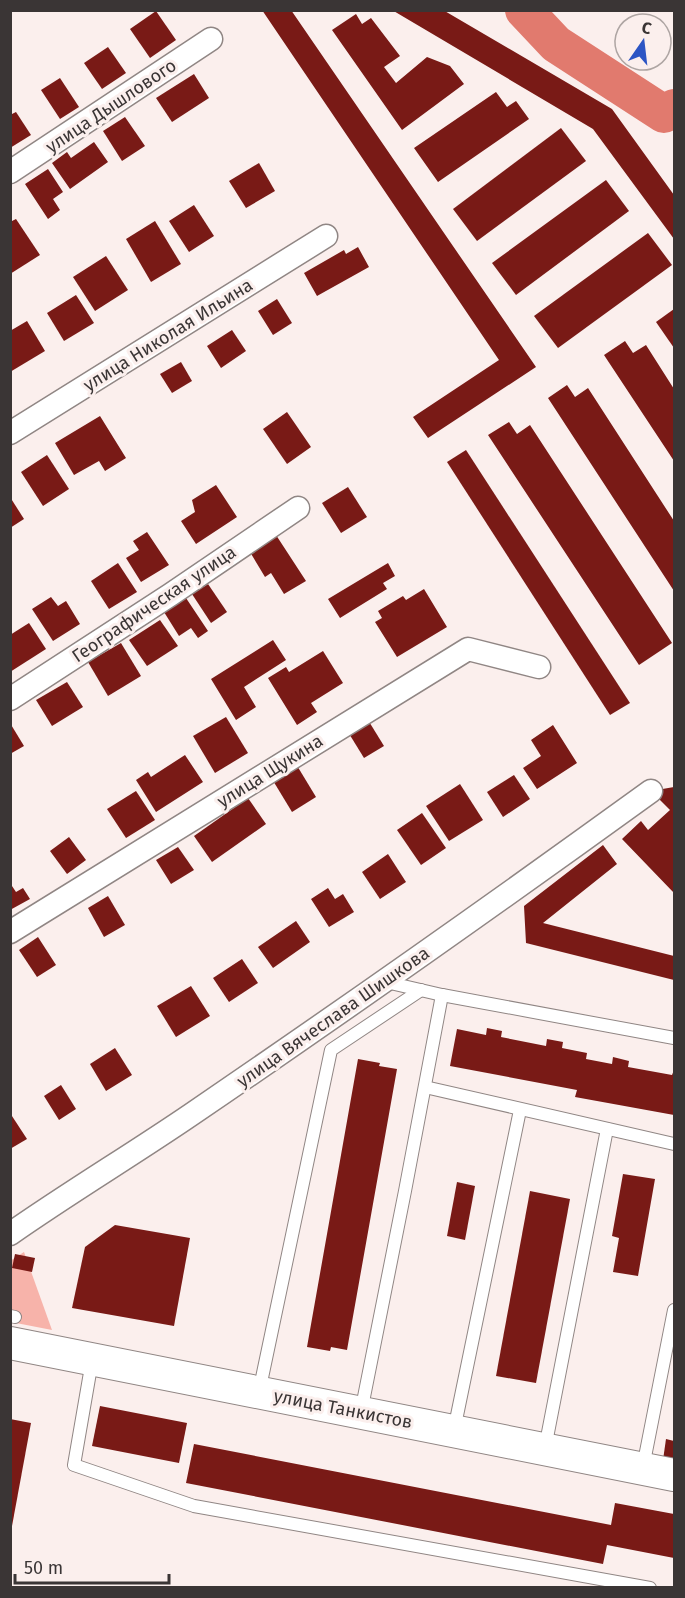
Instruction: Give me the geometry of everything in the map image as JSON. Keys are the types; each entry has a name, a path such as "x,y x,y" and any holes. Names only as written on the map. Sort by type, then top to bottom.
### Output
{"main road":[{"name":"улица Танкистов","path":"12,1325 93,1360 675,1475"}],"street":[{"name":"улица Дышлового","path":"10,172 211,39"},
{"name":"улица Николая Ильина","path":"10,433 326,236"},
{"name":"Географическая улица","path":"10,699 298,508"},
{"name":"улица Щукина","path":"10,932 468,649 538,667"},
{"name":"улица Вячеслава Шишкова","path":"10,1234 66,1195 186,1119 386,982 651,792"}],"lane":[{"path":"386,982 675,1038"},
{"path":"259,1393 331,1050 421,990"},
{"path":"361,1413 442,994"},
{"path":"425,1087 675,1144"},
{"path":"454,1431 519,1110"},
{"path":"545,1449 607,1129"},
{"path":"643,1469 675,1310"},
{"path":"93,1360 74,1465 194,1506 650,1587"}],"shaded area":[{"path":"24,1252 52,1330 11,1322 10,1261"}],"building":[{"path":"262,10 291,10 536,367 428,438 413,417 499,360"},
{"path":"392,10 443,10 612,109 674,195 674,239 593,129"},
{"path":"156,11 176,40 150,58 130,29"},
{"path":"356,14 362,24 371,18 400,56 384,67 396,83 427,57 450,66 464,84 402,130 332,30"},
{"path":"108,47 126,73 102,89 84,63"},
{"path":"194,74 209,98 172,122 156,98"},
{"path":"60,78 79,107 60,119 41,90"},
{"path":"496,92 507,107 516,101 529,119 438,182 414,148"},
{"path":"16,112 31,135 10,148 10,115"},
{"path":"125,117 145,146 122,161 103,131"},
{"path":"561,128 586,161 477,241 453,209"},
{"path":"94,142 108,162 70,189 52,163 67,152 71,158"},
{"path":"259,163 275,191 246,208 229,181"},
{"path":"48,169 63,192 53,199 60,210 48,219 25,184"},
{"path":"606,180 629,211 516,295 492,263"},
{"path":"194,205 214,236 189,252 169,221"},
{"path":"16,219 40,255 10,274 10,222"},
{"path":"155,221 181,264 151,282 126,239"},
{"path":"648,233 672,265 558,348 534,316"},
{"path":"358,247 369,267 317,296 304,273 344,250 346,254"},
{"path":"106,256 128,290 95,311 73,277"},
{"path":"76,295 94,323 64,341 47,313"},
{"path":"277,299 292,323 273,335 258,311"},
{"path":"674,309 674,348 656,322"},
{"path":"27,321 45,351 10,372 10,331"},
{"path":"232,330 246,351 221,368 207,346"},
{"path":"625,341 633,353 646,345 674,389 674,461 604,355"},
{"path":"181,362 192,381 172,393 160,374"},
{"path":"567,385 575,397 588,388 674,521 674,591 548,398"},
{"path":"287,412 311,447 287,464 263,429"},
{"path":"100,416 126,458 105,471 99,461 74,475 55,443"},
{"path":"509,422 517,434 530,425 672,643 639,665 488,435"},
{"path":"466,450 630,703 610,715 447,462"},
{"path":"47,455 69,489 43,506 21,472"},
{"path":"216,485 237,517 196,544 181,521 195,512 192,500"},
{"path":"348,487 367,517 341,533 322,503"},
{"path":"10,497 24,519 10,528"},
{"path":"147,532 169,565 141,582 126,558 139,550 133,541"},
{"path":"276,535 306,581 284,594 271,573 265,577 250,552"},
{"path":"118,563 137,592 109,609 91,581"},
{"path":"388,563 395,576 383,583 387,589 340,618 328,599"},
{"path":"208,584 227,612 211,623 192,594"},
{"path":"424,589 447,627 397,657 375,622 382,618 378,611 403,596 406,600"},
{"path":"51,597 58,606 66,601 80,624 53,641 32,609"},
{"path":"186,598 208,631 198,638 191,628 179,636 164,612"},
{"path":"160,620 178,646 147,666 129,640"},
{"path":"29,623 46,649 10,672 10,635"},
{"path":"273,640 286,660 244,687 256,707 236,720 211,679"},
{"path":"121,643 141,676 108,696 88,662"},
{"path":"323,651 343,683 311,703 317,712 297,725 268,678 286,667 289,672"},
{"path":"67,682 83,707 52,726 36,700"},
{"path":"226,717 248,753 215,773 193,736"},
{"path":"368,720 384,746 364,758 348,732"},
{"path":"10,723 24,746 10,754"},
{"path":"553,725 577,763 537,789 523,768 541,756 531,740"},
{"path":"185,755 203,782 156,812 136,780 148,772 151,777"},
{"path":"296,764 316,797 292,812 272,779"},
{"path":"514,775 530,799 503,817 487,792"},
{"path":"460,784 483,820 449,841 426,806"},
{"path":"674,787 674,893 622,839 641,821 648,830 670,810 651,791"},
{"path":"136,791 155,820 126,838 107,809"},
{"path":"248,798 266,824 212,862 194,836"},
{"path":"422,813 446,848 421,865 397,830"},
{"path":"69,837 86,860 67,874 50,851"},
{"path":"603,845 617,864 543,923 674,956 674,980 526,943 524,906"},
{"path":"178,847 194,870 171,884 156,860"},
{"path":"388,854 406,882 380,899 362,872"},
{"path":"10,883 16,892 23,888 30,899 10,910"},
{"path":"328,888 335,899 343,894 354,912 329,927 311,899"},
{"path":"108,896 125,925 104,937 88,908"},
{"path":"296,921 310,942 273,968 258,947"},
{"path":"38,937 56,965 37,977 19,950"},
{"path":"242,959 258,983 229,1002 213,978"},
{"path":"191,986 210,1016 176,1037 157,1006"},
{"path":"487,1028 502,1031 501,1037 546,1046 547,1039 563,1042 562,1048 587,1053 586,1059 612,1064 613,1057 629,1061 628,1067 672,1075 674,1070 674,1115 575,1097 577,1090 450,1066 457,1029 486,1035"},
{"path":"115,1048 132,1075 106,1091 90,1064"},
{"path":"358,1059 397,1069 347,1350 331,1347 330,1351 307,1347"},
{"path":"61,1085 76,1109 59,1120 44,1096"},
{"path":"10,1113 27,1139 10,1149"},
{"path":"623,1174 655,1179 638,1276 613,1272 619,1238 612,1236"},
{"path":"457,1182 475,1186 465,1240 447,1236"},
{"path":"530,1191 570,1199 536,1383 496,1376"},
{"path":"115,1225 190,1238 174,1326 72,1308 85,1247"},
{"path":"15,1254 35,1258 32,1272 12,1268"},
{"path":"100,1406 187,1423 179,1463 92,1446"},
{"path":"10,1419 31,1423 12,1526 10,1526"},
{"path":"666,1439 674,1441 674,1462 663,1460"},
{"path":"194,1444 611,1525 615,1503 674,1514 674,1558 607,1545 603,1564 186,1483"}],"waterway":[{"path":"524,10 556,44 664,114 674,108"}]}
